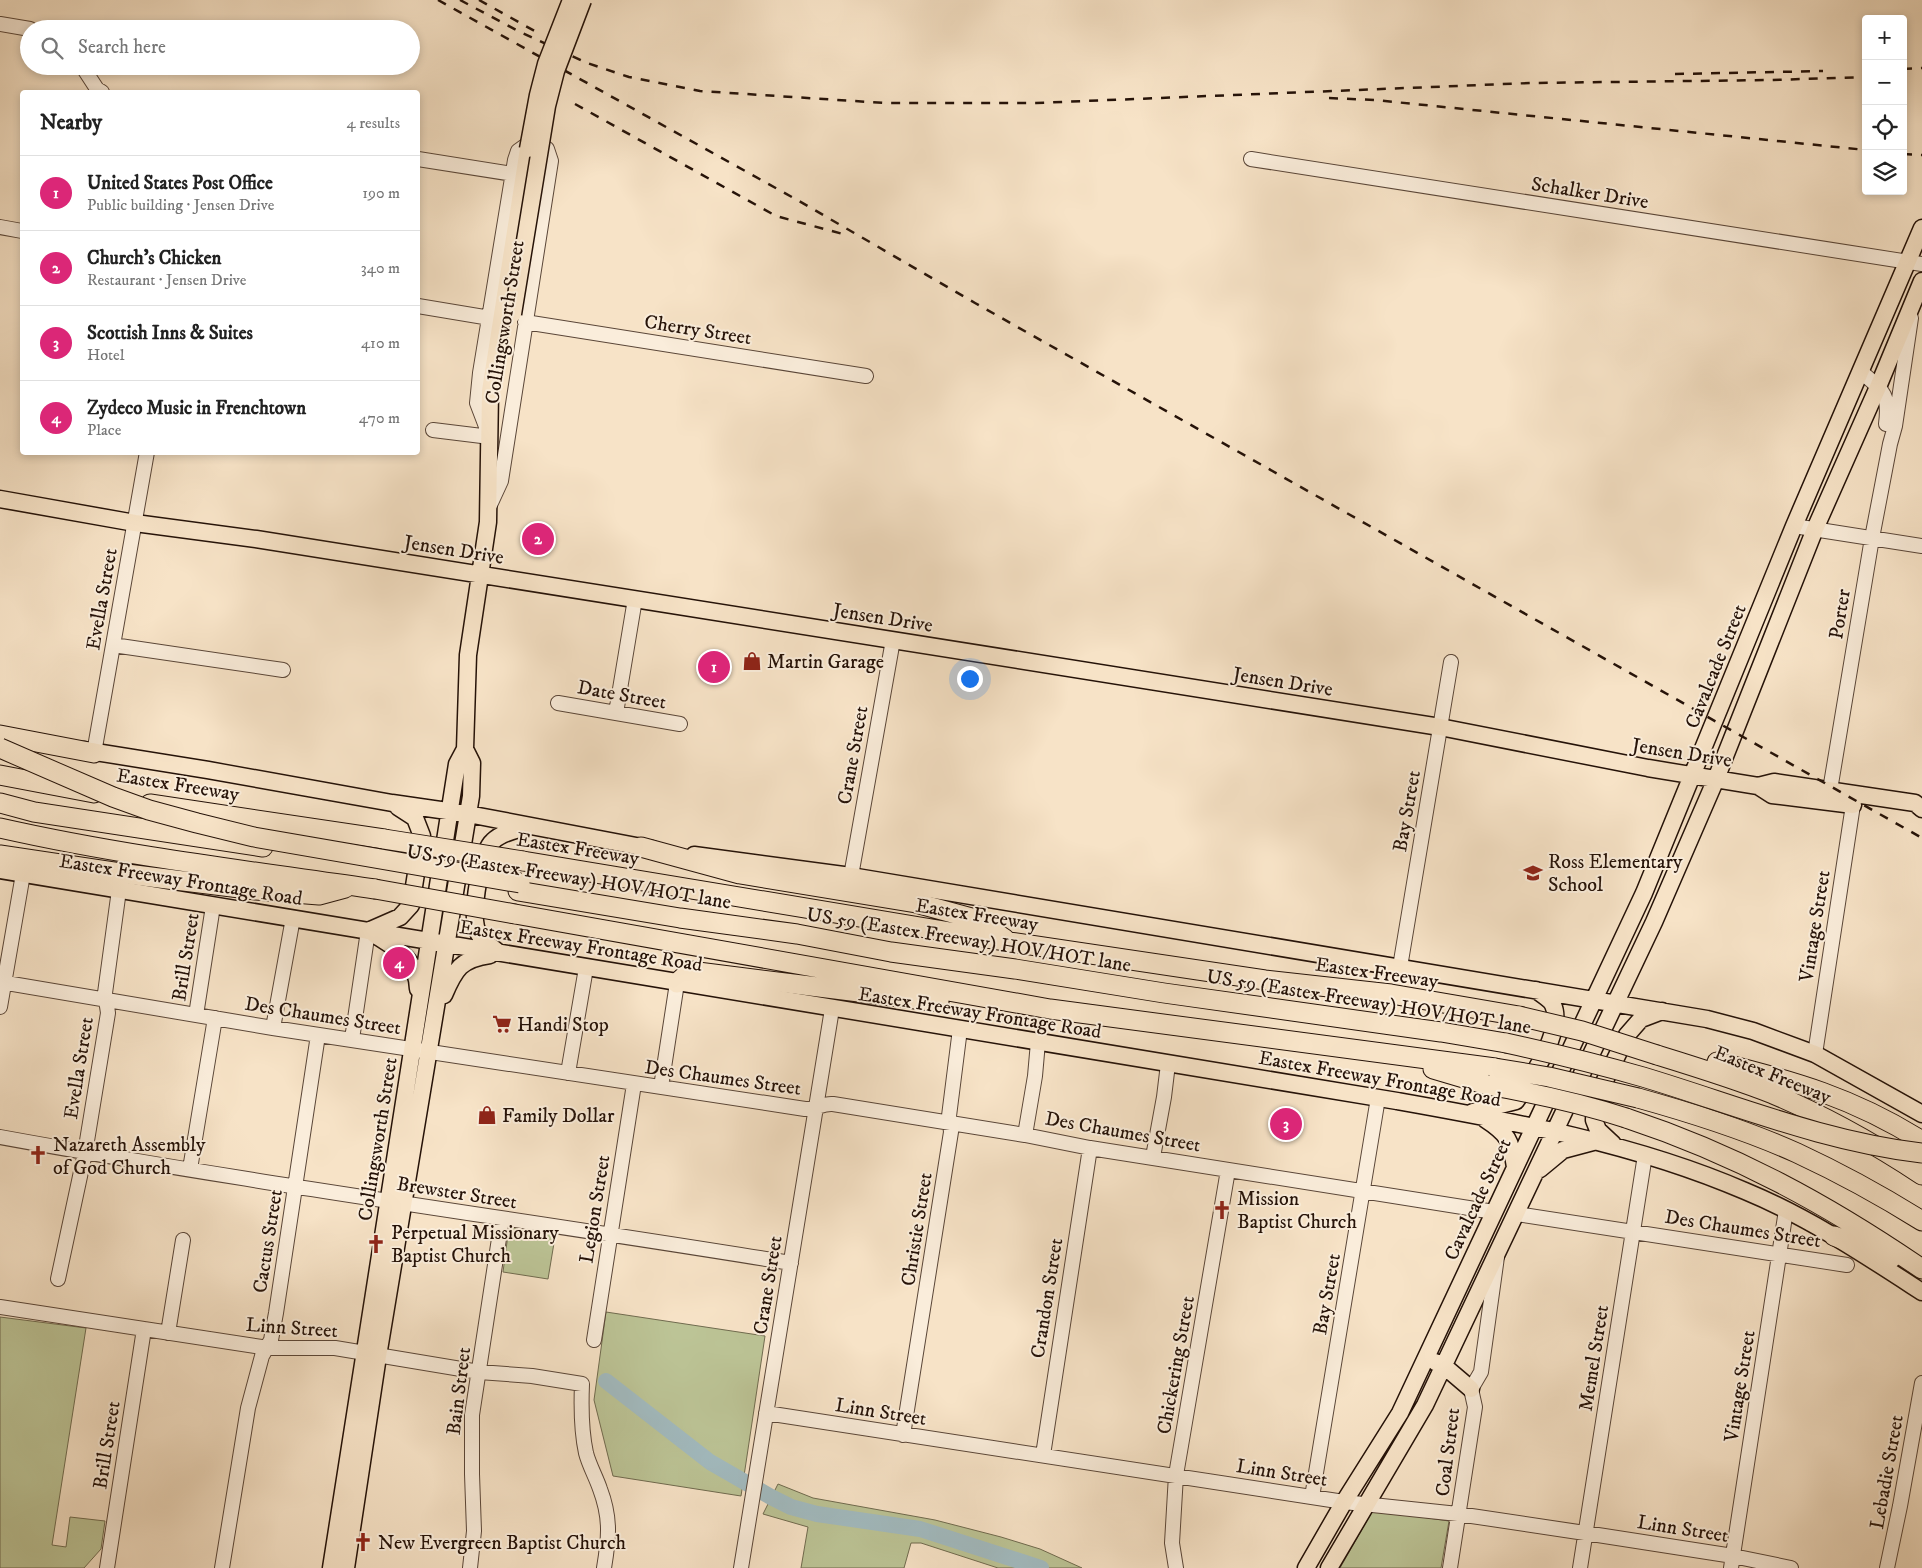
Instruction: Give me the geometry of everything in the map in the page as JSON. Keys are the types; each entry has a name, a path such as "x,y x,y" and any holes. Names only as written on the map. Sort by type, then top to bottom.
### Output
{"highway":[{"path":"0,735 94,753"},
{"path":"0,748 112,797 158,812 254,837"},
{"name":"Eastex Freeway","path":"0,775 148,803 384,838 1010,942 1265,980 1391,994 1519,1016 1659,1051 1746,1084 1806,1109 1864,1139 1922,1175"},
{"name":"Eastex Freeway","path":"0,792 519,887"},
{"name":"US 59 (Eastex Freeway) HOV/HOT lane","path":"0,805 34,812 247,844 381,868 519,887 680,918 797,934 891,952 1506,1043 1574,1058 1644,1078 1822,1135 1922,1153"},
{"path":"0,828 54,840 162,859 375,889 997,1000 1549,1077 1638,1098 1727,1126 1796,1153 1867,1189 1922,1221"},
{"path":"641,847 740,874 916,903 975,919 1010,942"},
{"path":"0,855 127,874 256,890 319,895 354,886"},
{"path":"678,983 690,971 968,1005 997,1000"},
{"path":"1659,1051 1778,1077 1844,1099 1876,1114 1922,1141"},
{"path":"1377,1053 1487,1085 1543,1095 1626,1118 1688,1140 1786,1184 1829,1209 1922,1270"},
{"path":"1834,1236 1922,1270"}],"main road":[{"name":"Collingsworth Street","path":"331,1568 371,1354 421,1051 434,1020 471,796 472,763 466,749 468,655 485,551 489,507 490,438 500,394 508,316 538,94 546,64 571,0"},
{"name":"Collingsworth Street","path":"508,316 547,106 556,71 583,0"},
{"name":"Cavalcade Street","path":"1306,1568 1344,1502 1400,1412 1427,1358 1644,892 1794,526 1860,371 1915,263 1922,228"},
{"name":"Cavalcade Street","path":"1329,1568 1410,1433 1444,1366 1663,901 1716,779 1815,530 1878,387 1922,280"},
{"name":"Jensen Drive","path":"0,499 135,523 256,539 1440,728 1595,759 1758,786 1772,795 1911,812 1922,809"},
{"path":"0,729 94,753 208,770 392,803 468,814 641,847 851,876 1594,999 1728,1024 1785,1042 1815,1054 1922,1114"},
{"name":"Collingsworth Street","path":"421,1051 418,1008 457,764 466,749"},
{"name":"Jensen Drive","path":"1758,786 1774,782 1915,803 1922,809"},
{"path":"368,931 400,917 410,905 422,836 415,818 392,803"},
{"path":"500,954 485,943 476,927 476,903 482,864 488,847 493,840 531,826"},
{"name":"Eastex Freeway Frontage Road","path":"0,870 1378,1098 1534,1126 1616,1146 1711,1177 1786,1210 1834,1236 1922,1292"},
{"path":"1644,892 1663,901"},
{"path":"368,931 399,951 410,963 417,977 418,1008"},
{"path":"434,1020 453,975 460,965 478,957 500,954"},
{"path":"1474,1115 1516,1101 1535,1072 1548,1045 1556,1018 1553,1004 1535,990"},
{"path":"1616,1146 1598,1130 1594,1120 1595,1101 1627,1035 1642,1019 1662,1011"},
{"path":"1474,1115 1501,1129 1508,1139 1515,1167"},
{"path":"1536,1172 1563,1150 1598,1141"},
{"name":"Collingsworth Street","path":"346,1568 371,1354"},
{"path":"1427,1358 1444,1366 1471,1389"}],"street":[{"path":"0,24 20,27"},
{"path":"88,75 99,90"},
{"name":"Collingsworth Street","path":"489,507 501,481 508,316 513,174 516,155 521,148 529,146 545,148 549,152 551,161 508,316 477,403 490,438"},
{"name":"Schalker Drive","path":"1251,159 1915,263"},
{"path":"420,160 513,174"},
{"path":"0,227 20,230"},
{"name":"Porter","path":"1830,790 1872,538 1890,444 1896,426 1915,298"},
{"name":"Cherry Street","path":"420,306 508,316 866,376"},
{"name":"Porter","path":"1860,371 1878,387 1887,400 1886,424 1890,444"},
{"path":"433,430 490,438"},
{"name":"Evella Street","path":"94,753 146,455"},
{"path":"1794,526 1922,546"},
{"path":"616,713 635,599"},
{"name":"Crane Street","path":"851,876 893,640"},
{"path":"113,645 283,670"},
{"name":"Bay Street","path":"1400,967 1451,662"},
{"name":"Date Street","path":"558,704 680,724"},
{"name":"Vintage Street","path":"1815,1054 1853,805"},
{"path":"0,1007 2,982 23,874"},
{"name":"Evella Street","path":"58,1280 86,1153 108,1013 105,992 119,890"},
{"name":"Brill Street","path":"196,1014 213,906"},
{"path":"273,1028 292,918"},
{"path":"352,1039 368,931"},
{"path":"568,1074 586,968"},
{"name":"Des Chaumes Street","path":"2,982 273,1028 634,1084 805,1109 833,1104 950,1122 1090,1148 1494,1212"},
{"path":"661,1087 678,983"},
{"name":"Crane Street","path":"742,1568 832,1009"},
{"name":"Brill Street","path":"190,1169 215,1018"},
{"name":"Christie Street","path":"903,1435 952,1132 949,1116 960,1029"},
{"name":"Cactus Street","path":"222,1568 248,1408 262,1356 268,1348 276,1313 318,1035"},
{"path":"1025,1135 1035,1076 1038,1042"},
{"path":"1153,1157 1168,1064"},
{"name":"Legion Street","path":"594,1340 634,1084"},
{"name":"Bay Street","path":"1312,1497 1378,1098"},
{"name":"Brewster Street","path":"0,1137 86,1153 502,1220 610,1234 790,1263"},
{"name":"Crandon Street","path":"1043,1455 1090,1148"},
{"name":"Memel Street","path":"1580,1568 1646,1155"},
{"name":"Chickering Street","path":"1176,1568 1172,1543 1176,1475 1228,1170"},
{"name":"Vintage Street","path":"1732,1562 1786,1210"},
{"name":"Des Chaumes Street","path":"1517,1214 1847,1265"},
{"name":"Bain Street","path":"470,1568 474,1531 472,1415 502,1220"},
{"path":"168,1333 183,1240"},
{"name":"Coal Street","path":"1450,1568 1475,1407 1471,1389 1481,1372 1498,1254"},
{"name":"Linn Street","path":"0,1307 268,1348 324,1347 479,1372 532,1376 582,1384 581,1423 586,1456 604,1499 609,1522 609,1537 604,1568"},
{"name":"Brill Street","path":"107,1568 144,1329"},
{"name":"Lebadie Street","path":"1887,1568 1922,1383"},
{"name":"Linn Street","path":"766,1413 1344,1502 1458,1514 1585,1532 1732,1562 1791,1568"}],"green space":[{"path":"514,1224 556,1231 548,1279 503,1272 509,1227"},
{"path":"606,1312 765,1336 741,1496 613,1476 594,1400"},
{"path":"0,1317 86,1328 52,1545 66,1547 70,1517 105,1521 101,1549 84,1568 0,1568"},
{"path":"778,1484 813,1498 935,1520 1001,1537 1040,1549 1082,1568 998,1568 921,1543 911,1543 904,1568 801,1568 808,1527 763,1514"},
{"path":"1373,1510 1449,1521 1441,1568 1340,1568"}],"waterway":[{"path":"606,1381 710,1462 791,1507 817,1514 920,1529 1041,1568"}],"railway":[{"path":"438,0 799,201 975,303 1922,838"},
{"path":"460,0 518,31 587,63 629,77 700,91 885,103 1036,103 1530,83 1862,77"},
{"path":"479,0 540,34"},
{"path":"1907,69 1922,68"},
{"path":"1675,74 1823,71"},
{"path":"1329,98 1375,100 1862,150"},
{"path":"575,104 776,216 843,234"},
{"path":"1907,154 1922,155"}],"place":[{"name":"Church's Chicken","path":"538,539"},
{"name":"Martin Garage","path":"752,661"},
{"name":"United States Post Office","path":"714,667"},
{"name":"Ross Elementary School","path":"1533,873"},
{"name":"Zydeco Music in Frenchtown","path":"399,963"},
{"name":"Handi Stop","path":"502,1024"},
{"name":"Family Dollar","path":"487,1115"},
{"name":"Scottish Inns & Suites","path":"1286,1124"},
{"name":"Nazareth Assembly of God Church","path":"38,1155"},
{"name":"Mission Baptist Church","path":"1222,1210"},
{"name":"Perpetual Missionary Baptist Church","path":"376,1244"},
{"name":"New Evergreen Baptist Church","path":"363,1542"}]}
